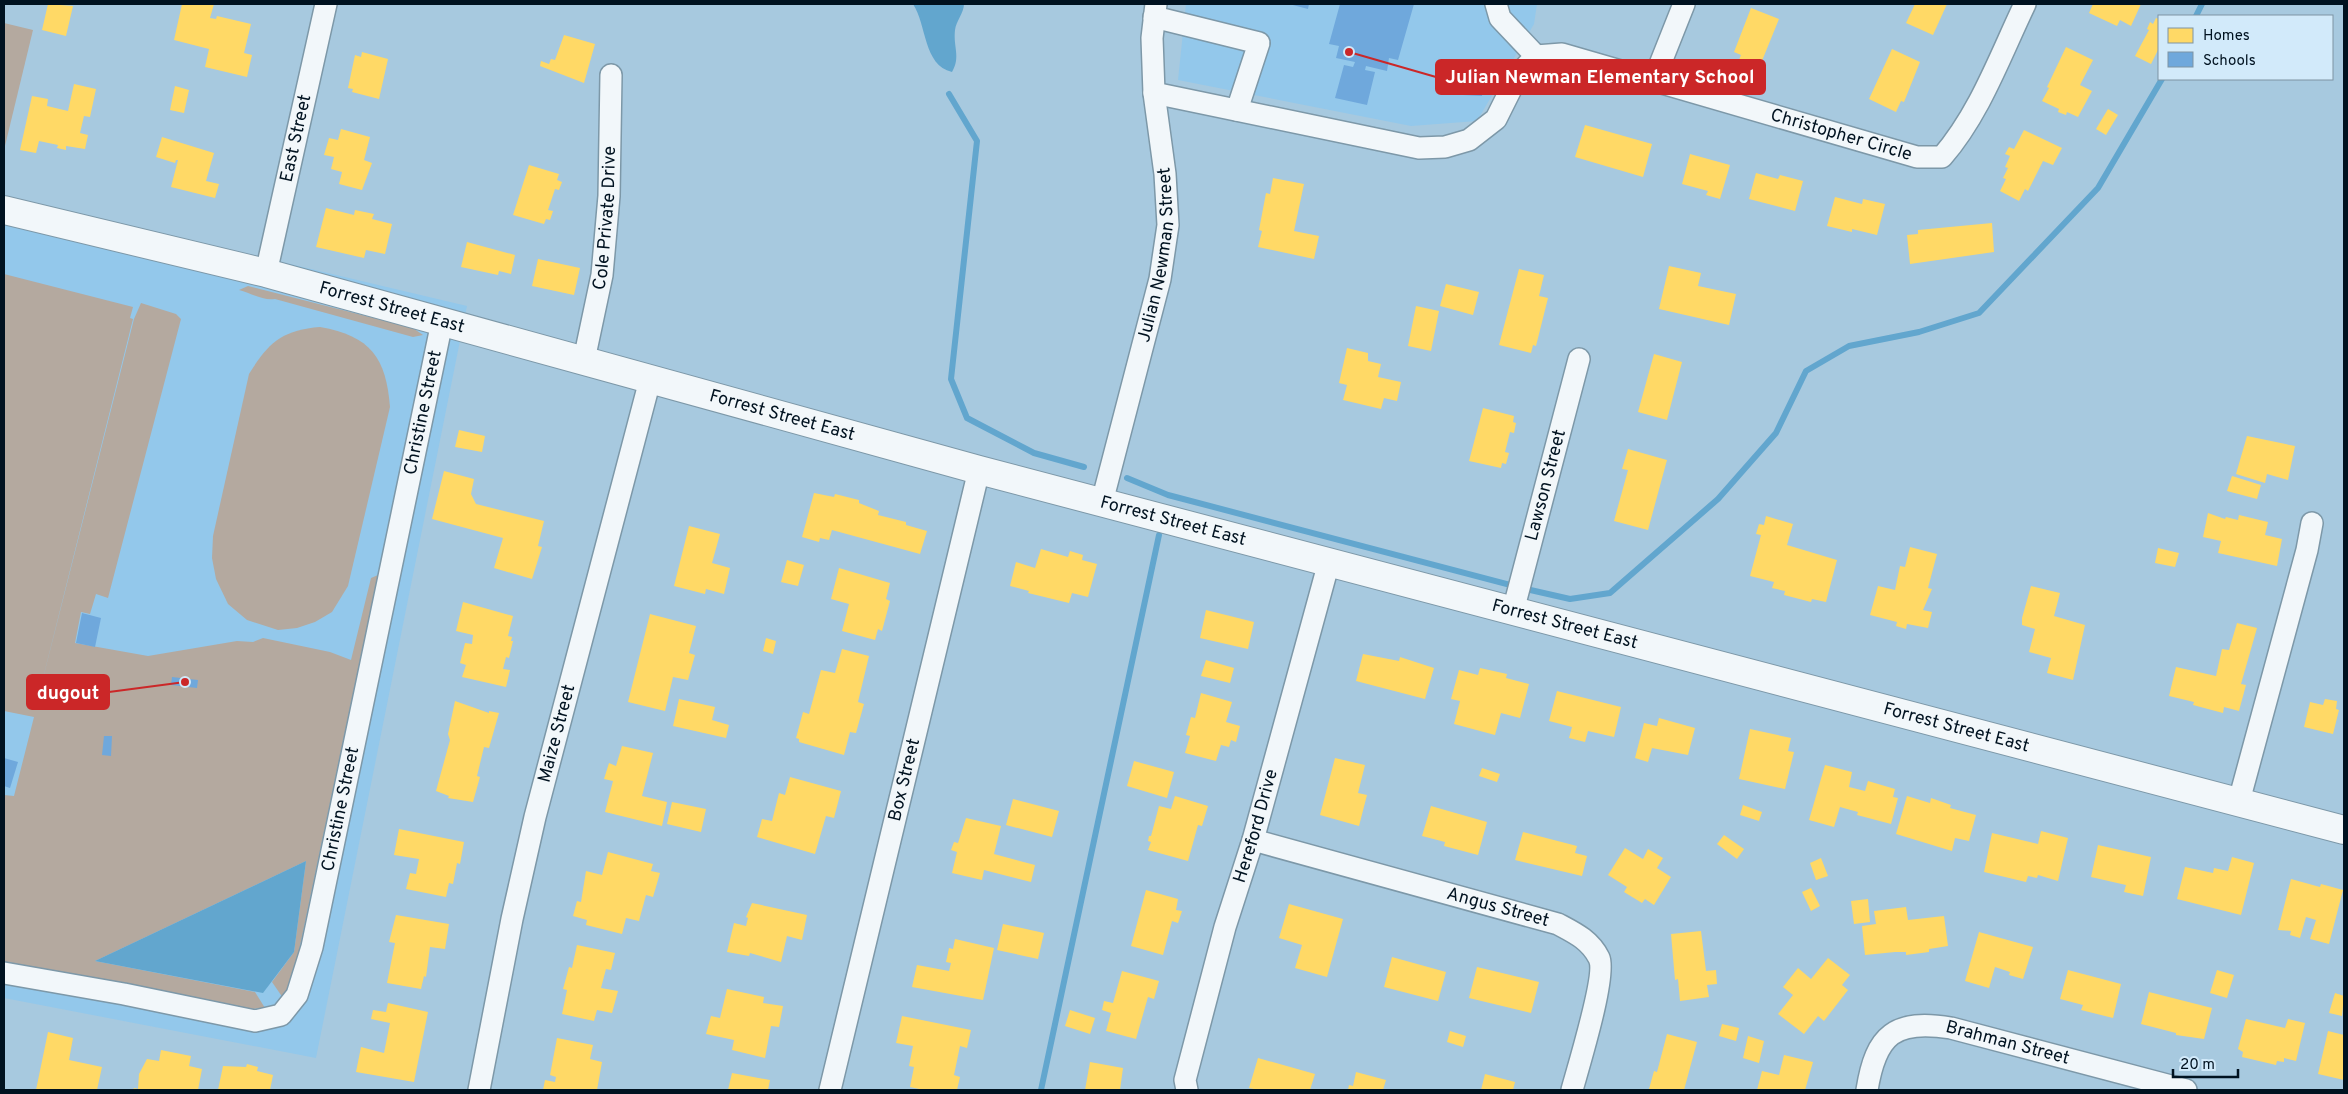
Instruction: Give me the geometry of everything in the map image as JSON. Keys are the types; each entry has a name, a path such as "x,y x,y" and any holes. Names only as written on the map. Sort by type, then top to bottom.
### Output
{"main road":[{"name":"Forrest Street East","path":"4,210 266,273 979,470 2344,830"}],"street":[{"name":"East Street","path":"266,273 326,4"},
{"path":"1496,4 1500,18 1536,56"},
{"path":"1154,93 1419,148 1445,147 1469,140 1496,119 1518,75 1536,56 1562,54 1653,82 1684,4"},
{"name":"Christopher Circle","path":"1653,82 1917,157 1942,157 1958,139 1970,119 2025,4"},
{"path":"1155,10 1259,43 1237,110"},
{"name":"Julian Newman Street","path":"1102,502 1160,279 1168,225 1165,174 1154,93 1152,38 1155,10"},
{"name":"Cole Private Drive","path":"584,360 602,275 609,196 611,75"},
{"name":"Christine Street","path":"4,974 124,994 255,1021 281,1015 297,995 312,947 442,322"},
{"name":"Lawson Street","path":"1513,611 1579,360"},
{"name":"Maize Street","path":"479,1090 512,919 535,817 650,380"},
{"name":"Box Street","path":"830,1090 979,470"},
{"path":"2239,801 2307,550 2312,523"},
{"name":"Hereford Drive","path":"1187,1090 1185,1080 1225,928 1253,840 1329,562"},
{"name":"Angus Street","path":"1253,840 1558,924 1584,938 1600,960 1599,985 1572,1090"},
{"name":"Brahman Street","path":"1867,1090 1870,1070 1881,1044 1902,1027 1927,1024 1951,1028 2186,1090"}],"shaded area":[{"path":"913,4 964,4 955,30 956,62 952,72 943,68 931,53 918,13"},
{"path":"1186,4 1537,4 1534,24 1477,121 1411,126 1178,80"},
{"path":"4,23 33,30 4,150"},
{"path":"4,196 467,306 316,1058 4,998"},
{"path":"4,274 133,307 130,318 133,319 38,698 134,319 141,303 176,314 181,319 108,598 96,594 90,614 81,612 75,643 148,656 237,641 253,642 263,638 330,652 351,660 371,578 378,575 292,984 283,998 272,982 294,952 306,861 95,961 255,992 265,1008 251,1009 4,965 4,795 14,796 34,717 4,711"},
{"path":"248,286 413,328 423,335 413,337 275,299 262,298 239,290"},
{"path":"320,327 352,336 364,343 373,352 385,375 390,407 348,586 332,612 315,622 297,628 278,630 247,620 228,604 216,579 212,558 213,536 249,374 263,354 277,340 296,331"},
{"path":"306,861 294,952 263,993 95,961"}],"building: Homes":[{"path":"48,4 73,6 66,36 42,30"},
{"path":"182,4 214,4 210,18 216,19 217,16 251,24 244,53 252,55 247,77 205,67 209,49 174,40"},
{"path":"1915,4 1947,4 1933,35 1906,23"},
{"path":"2093,4 2141,4 2131,26 2120,20 2117,26 2089,13"},
{"path":"1751,8 1779,19 1753,83 1733,75 1741,55 1734,52"},
{"path":"2156,18 2158,19 2158,50 2151,64 2135,56 2149,30 2147,29 2150,22 2153,24"},
{"path":"564,35 595,44 584,83 540,66 541,61 549,64 551,59 555,60"},
{"path":"2066,47 2093,60 2080,85 2092,91 2078,117 2067,112 2066,115 2058,112 2059,109 2042,101"},
{"path":"1892,49 1920,62 1904,102 1901,101 1896,112 1869,99"},
{"path":"362,52 388,59 379,99 352,92 353,89 348,88 355,55 361,57"},
{"path":"74,84 96,89 90,117 84,116 80,133 88,135 85,149 66,146 66,150 57,148 58,145 39,141 36,153 20,150 32,96 48,99 47,106 68,111"},
{"path":"175,86 189,90 184,113 170,110"},
{"path":"2108,109 2118,115 2106,135 2096,129"},
{"path":"1585,125 1652,144 1643,177 1575,157"},
{"path":"341,129 370,137 364,160 372,163 362,190 339,184 342,172 331,169 334,157 324,155 329,138 338,140"},
{"path":"2024,130 2062,148 2053,165 2043,161 2028,191 2025,189 2019,201 2000,191 2006,179 2003,178 2008,168 2005,167 2010,156 2005,154 2009,147 2014,149"},
{"path":"162,137 214,153 206,181 219,184 215,198 171,187 178,160 175,163 156,157"},
{"path":"1690,154 1730,165 1720,199 1706,195 1708,191 1682,184"},
{"path":"529,165 559,174 557,180 562,182 559,190 555,189 548,210 553,211 550,220 546,219 544,224 513,215"},
{"path":"1756,173 1778,179 1780,175 1803,181 1795,211 1749,199"},
{"path":"1273,178 1304,184 1294,231 1319,236 1314,259 1258,247 1262,231 1259,230 1266,193 1270,194"},
{"path":"1835,197 1862,204 1863,199 1885,204 1877,235 1827,226"},
{"path":"326,208 354,215 355,210 374,214 372,219 392,224 385,254 366,250 364,258 316,247"},
{"path":"1992,223 1994,252 1910,264 1907,235 1918,234 1918,230"},
{"path":"467,242 515,255 511,274 499,271 498,275 461,267"},
{"path":"538,259 580,268 574,295 532,286"},
{"path":"1669,266 1701,273 1698,286 1736,294 1729,325 1659,309"},
{"path":"1519,269 1544,275 1539,296 1548,298 1536,346 1533,345 1531,353 1499,345"},
{"path":"1446,284 1479,292 1473,315 1440,306"},
{"path":"1416,306 1439,311 1431,351 1408,346"},
{"path":"1347,348 1368,353 1368,361 1381,364 1378,377 1401,382 1397,401 1384,398 1381,409 1343,400 1347,385 1339,383"},
{"path":"1654,354 1682,362 1667,420 1638,412"},
{"path":"1483,408 1514,416 1513,422 1516,423 1514,433 1510,432 1505,452 1509,453 1506,464 1502,463 1501,468 1469,461"},
{"path":"459,430 485,436 482,452 455,447"},
{"path":"2247,436 2295,446 2288,480 2267,474 2265,483 2236,474"},
{"path":"1628,449 1667,460 1648,530 1614,521 1628,470 1622,469"},
{"path":"444,471 474,479 471,494 476,504 544,521 538,546 542,547 532,579 494,568 503,538 432,519"},
{"path":"2232,476 2261,485 2257,499 2227,491"},
{"path":"814,493 834,497 835,494 859,500 859,503 879,511 878,515 906,522 906,525 927,531 920,554 832,530 829,540 820,538 819,542 802,537"},
{"path":"2208,513 2225,519 2226,517 2238,520 2239,515 2268,522 2265,535 2282,539 2277,566 2218,553 2221,541 2203,537"},
{"path":"1766,516 1793,524 1787,545 1837,560 1826,602 1812,599 1811,602 1784,595 1785,591 1772,588 1774,582 1750,576 1761,535 1756,534 1759,524 1764,525"},
{"path":"689,526 720,534 712,563 730,568 724,594 706,589 705,594 674,586"},
{"path":"1910,547 1937,554 1928,588 1932,589 1923,610 1932,612 1928,628 1907,624 1906,629 1896,626 1897,622 1870,615 1878,586 1895,590 1900,566 1905,567"},
{"path":"2158,548 2179,553 2175,567 2155,563"},
{"path":"1041,549 1068,557 1070,551 1083,555 1082,560 1097,564 1088,597 1072,593 1069,603 1028,593 1029,591 1010,586 1016,562 1035,568"},
{"path":"787,560 804,565 798,586 781,582"},
{"path":"839,568 890,583 886,599 890,601 882,631 878,629 875,640 842,631 849,604 831,599"},
{"path":"2031,586 2060,593 2054,616 2085,625 2073,680 2047,673 2051,658 2029,652 2035,629 2022,625 2022,618"},
{"path":"463,602 513,616 508,636 512,637 511,641 513,641 509,658 506,657 503,669 510,670 506,687 462,677 466,665 460,663 465,643 472,644 473,635 456,631"},
{"path":"1206,610 1254,622 1248,649 1200,638"},
{"path":"650,614 696,626 689,653 695,655 688,680 673,677 665,711 628,702"},
{"path":"2237,623 2257,628 2241,684 2246,685 2239,711 2224,707 2223,713 2193,705 2194,702 2169,696 2176,667 2216,676 2222,649 2229,650"},
{"path":"766,638 776,641 773,654 763,651"},
{"path":"842,649 869,656 858,702 864,704 856,733 850,732 844,755 799,742 799,739 796,738 803,712 809,714 821,670 835,673"},
{"path":"1363,654 1399,661 1400,657 1434,668 1425,699 1356,681"},
{"path":"1206,660 1234,668 1230,683 1201,676"},
{"path":"1480,668 1507,674 1506,678 1529,684 1520,718 1501,713 1495,735 1454,724 1460,701 1451,699 1459,670 1478,675"},
{"path":"1557,691 1621,707 1614,737 1588,731 1585,742 1569,738 1572,727 1549,721"},
{"path":"1201,693 1232,702 1226,722 1240,726 1236,742 1231,740 1229,747 1221,745 1216,761 1185,753 1190,736 1186,735 1191,717 1195,718"},
{"path":"679,699 715,707 712,720 729,725 726,738 673,726"},
{"path":"2325,699 2337,701 2336,709 2339,710 2333,734 2304,727 2310,702 2323,705"},
{"path":"455,701 489,713 489,711 499,713 489,748 484,747 477,776 480,777 473,802 448,798 449,796 436,791 450,740 448,734"},
{"path":"1659,718 1695,728 1688,755 1652,748 1648,762 1635,758 1644,723 1657,726"},
{"path":"1750,729 1791,738 1788,751 1794,752 1785,789 1739,779"},
{"path":"622,746 653,753 642,796 667,802 662,826 605,812 613,781 604,779 609,763 616,766"},
{"path":"1335,758 1365,765 1358,793 1367,795 1359,826 1320,815"},
{"path":"1134,761 1174,772 1167,798 1127,786"},
{"path":"1825,765 1852,772 1849,787 1865,791 1868,781 1895,789 1893,797 1898,798 1891,824 1857,815 1858,812 1840,807 1834,827 1809,820"},
{"path":"1482,768 1500,774 1497,782 1479,776"},
{"path":"790,777 841,791 834,818 826,816 815,854 757,837 762,819 772,821 779,793 785,795"},
{"path":"1175,796 1208,806 1202,826 1198,825 1188,861 1148,850 1151,842 1148,841 1149,836 1151,836 1159,806 1171,809"},
{"path":"1907,796 1930,803 1931,798 1951,805 1950,808 1976,815 1969,841 1955,838 1952,851 1896,834"},
{"path":"1013,799 1059,811 1052,837 1006,825"},
{"path":"672,802 706,809 701,832 667,824"},
{"path":"1743,805 1762,812 1759,821 1740,815"},
{"path":"1431,806 1487,822 1478,855 1444,846 1445,842 1422,836"},
{"path":"966,818 1001,826 994,854 1035,865 1031,882 984,870 982,880 952,873 957,852 951,850 954,842 958,843"},
{"path":"399,829 464,842 460,864 457,863 453,884 449,883 446,897 406,889 410,873 416,874 419,859 394,855"},
{"path":"2041,831 2068,838 2058,881 2038,875 2037,878 2028,876 2026,882 1984,872 1992,833 2038,844"},
{"path":"1523,832 1577,846 1575,853 1587,856 1582,876 1515,860"},
{"path":"1724,835 1744,849 1737,859 1717,844"},
{"path":"2098,845 2151,857 2143,896 2124,892 2126,885 2091,877"},
{"path":"1625,848 1643,859 1648,849 1663,858 1657,868 1671,877 1654,905 1645,899 1642,903 1624,892 1627,887 1608,875"},
{"path":"608,852 653,864 651,871 660,873 653,897 646,895 639,921 626,918 622,934 586,925 587,920 573,916 577,901 581,902 586,871 602,875"},
{"path":"2232,857 2254,863 2241,915 2177,899 2185,867 2213,873 2214,868 2228,871"},
{"path":"1821,858 1828,876 1816,880 1810,863"},
{"path":"2291,879 2320,887 2321,884 2343,890 2329,944 2310,939 2316,920 2306,917 2300,938 2290,935 2291,931 2278,930"},
{"path":"1811,888 1820,906 1811,911 1802,892"},
{"path":"1146,890 1178,899 1176,910 1182,911 1178,923 1172,921 1163,955 1131,946"},
{"path":"1868,899 1870,922 1854,924 1851,901"},
{"path":"752,903 807,915 802,940 787,936 781,962 750,953 749,956 727,952 734,923 746,926 748,918 746,917"},
{"path":"1289,904 1343,919 1327,977 1295,968 1302,945 1279,938"},
{"path":"1906,907 1908,920 1944,916 1948,946 1929,949 1929,952 1906,955 1906,952 1895,952 1865,955 1862,926 1876,924 1874,911"},
{"path":"396,915 449,924 445,949 430,947 426,977 424,976 421,989 387,983 395,943 389,942"},
{"path":"1003,924 1044,933 1038,959 997,950"},
{"path":"1701,931 1706,971 1716,970 1717,984 1707,985 1709,997 1680,1001 1678,979 1675,980 1671,934"},
{"path":"1979,932 2033,947 2023,979 2009,975 2010,972 1995,967 1989,988 1965,981"},
{"path":"955,939 994,948 983,1000 912,987 917,965 949,971 951,963 946,962 949,948 953,949"},
{"path":"577,945 615,953 611,970 606,969 601,988 618,991 612,1013 597,1010 594,1021 562,1014 567,990 563,989 569,967 572,968"},
{"path":"1392,957 1446,972 1438,1001 1384,987"},
{"path":"1828,958 1850,975 1842,985 1848,990 1824,1021 1818,1016 1804,1034 1778,1014 1793,995 1783,987 1798,968 1811,979"},
{"path":"1477,967 1539,982 1531,1013 1469,998"},
{"path":"2068,970 2121,984 2113,1018 2081,1010 2083,1005 2060,999"},
{"path":"2217,970 2234,975 2227,998 2210,993"},
{"path":"1122,971 1159,981 1154,999 1148,997 1136,1039 1106,1031 1111,1013 1102,1010 1104,1001 1113,1003"},
{"path":"727,989 764,997 763,1003 783,1006 779,1027 771,1026 765,1058 732,1050 734,1040 706,1034 711,1016 720,1018"},
{"path":"2149,992 2212,1008 2204,1039 2176,1035 2176,1033 2141,1024"},
{"path":"2335,993 2344,996 2342,1016 2329,1013"},
{"path":"388,1003 428,1012 414,1082 356,1072 361,1047 384,1053 390,1023 371,1019 373,1010 386,1012"},
{"path":"1070,1010 1095,1018 1090,1034 1065,1026"},
{"path":"902,1016 971,1030 967,1048 960,1046 954,1075 960,1077 957,1090 924,1090 910,1087 914,1067 909,1066 913,1046 896,1043"},
{"path":"2246,1019 2285,1028 2288,1019 2305,1023 2296,1061 2284,1058 2284,1062 2277,1061 2276,1065 2242,1057 2243,1052 2238,1049"},
{"path":"1722,1024 1739,1028 1736,1041 1719,1036"},
{"path":"1450,1031 1466,1036 1463,1047 1447,1042"},
{"path":"2328,1031 2344,1035 2344,1080 2318,1074"},
{"path":"48,1032 73,1038 69,1060 102,1067 97,1090 36,1090"},
{"path":"1667,1034 1697,1042 1684,1090 1649,1089 1654,1071 1657,1072"},
{"path":"1748,1036 1764,1041 1759,1063 1743,1058"},
{"path":"557,1038 593,1045 590,1059 602,1062 597,1090 543,1090 545,1080 555,1082 556,1077 550,1075"},
{"path":"161,1050 191,1056 189,1066 202,1069 198,1090 133,1090 134,1088 138,1089 139,1074 147,1059 159,1061"},
{"path":"1784,1055 1813,1062 1805,1090 1757,1090 1762,1071 1779,1075"},
{"path":"1258,1058 1315,1074 1310,1090 1259,1090 1249,1088"},
{"path":"1090,1062 1123,1068 1120,1090 1085,1090"},
{"path":"247,1064 258,1067 257,1071 273,1075 270,1090 218,1090 223,1066 246,1067"},
{"path":"1356,1072 1386,1080 1383,1090 1348,1090 1349,1085 1353,1086"},
{"path":"732,1073 770,1080 768,1090 728,1090"},
{"path":"1485,1074 1515,1082 1513,1090 1481,1090"}],"building: Schools":[{"path":"1289,4 1309,4 1308,9"},
{"path":"1340,4 1414,4 1398,60 1389,58 1387,71 1366,66 1365,70 1375,72 1367,105 1335,98 1344,65 1353,67 1355,62 1336,58 1339,46 1329,44"},
{"path":"1464,78 1483,80 1482,96 1463,95"},
{"path":"82,613 101,618 95,647 76,643"},
{"path":"172,677 198,680 197,688 171,685"},
{"path":"104,736 112,736 111,756 102,755"},
{"path":"4,758 18,762 10,788 4,786"}],"waterway":[{"path":"2196,15 2202,4"},
{"path":"1127,478 1168,495 1526,589 1570,599 1610,593 1718,499 1776,433 1806,371 1849,346 1919,332 1979,313 2098,188 2161,80"},
{"path":"949,94 977,141 951,379 967,418 1034,453 1084,467"},
{"path":"1041,1090 1159,535"}],"place":[{"name":"Julian Newman Elementary School","path":"1349,52"},
{"name":"dugout","path":"185,682"}]}
